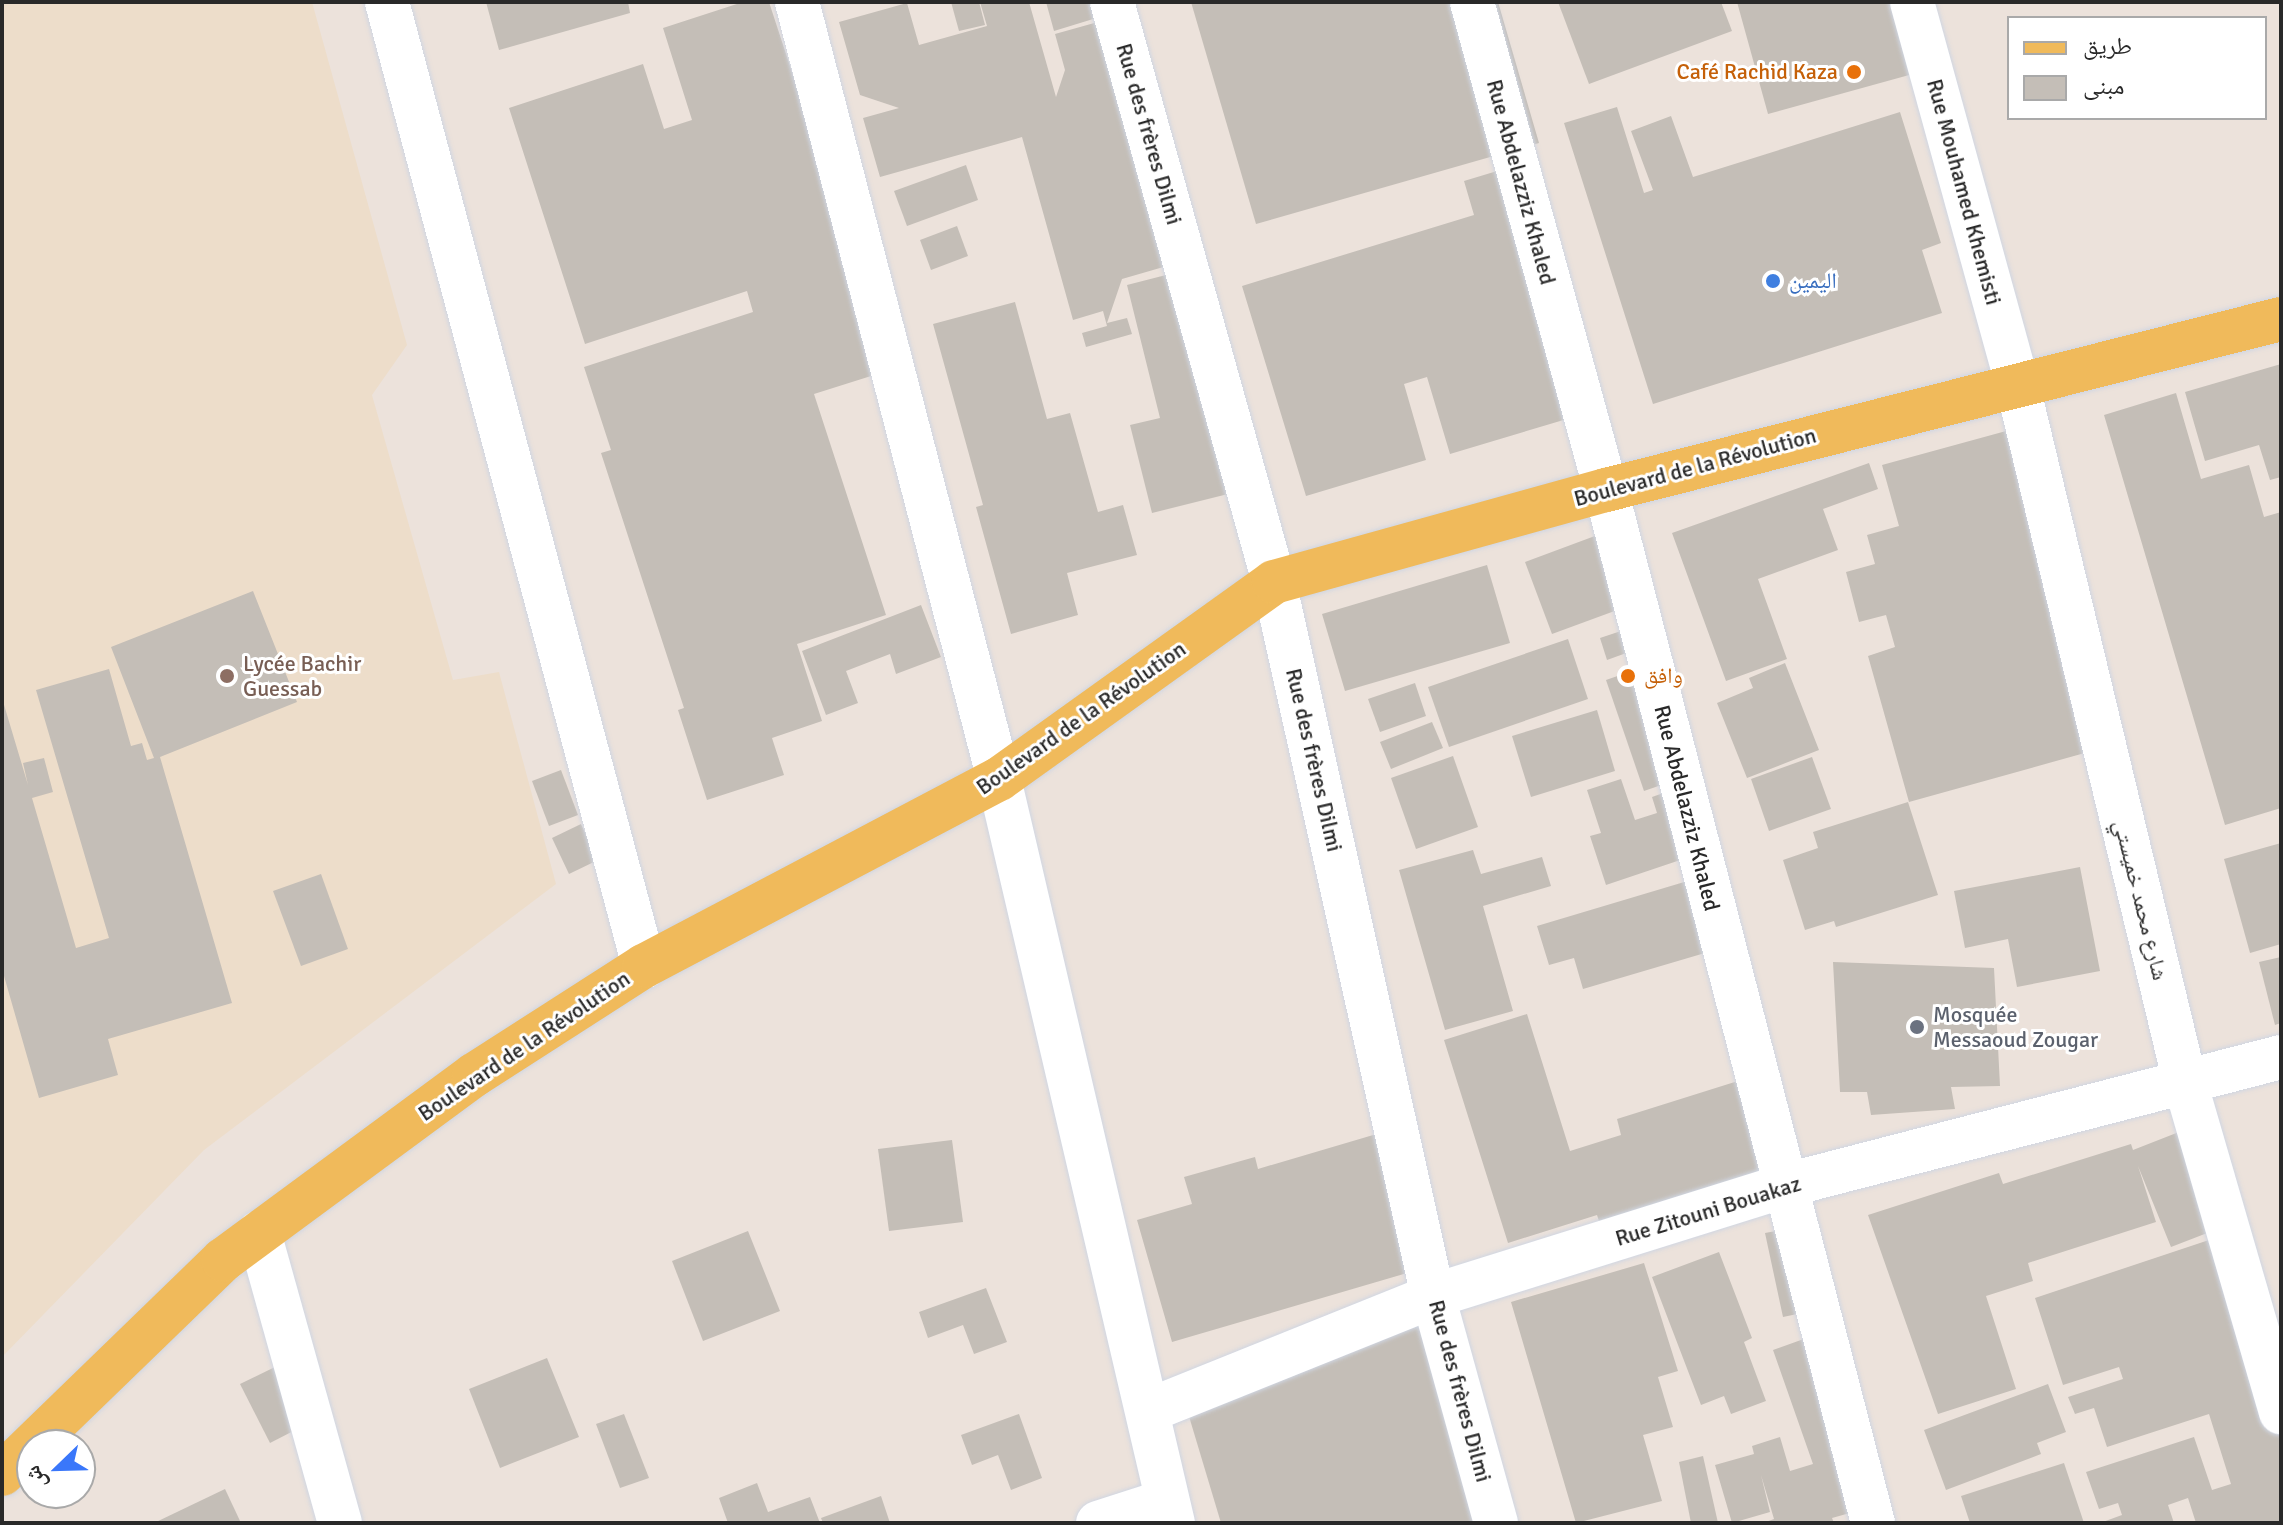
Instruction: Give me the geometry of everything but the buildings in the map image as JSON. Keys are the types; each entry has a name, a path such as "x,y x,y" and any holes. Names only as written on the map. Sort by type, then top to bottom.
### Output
{"main road":[{"name":"Boulevard de la Révolution","path":"2,1474 223,1260 474,1075 644,966 999,779 1274,582 1606,490 2017,383 2281,319"}],"street":[{"path":"387,2 644,966"},
{"path":"797,2 999,779 1150,1410 1170,1512 1098,1523"},
{"name":"Rue des frères Dilmi","path":"1112,2 1274,582 1433,1296 1496,1523"},
{"name":"Rue Abdelazziz Khaled","path":"1472,2 1606,490 1783,1186 1873,1523"},
{"name":"Rue Mouhamed Khemisti","path":"1912,2 2017,383"},
{"name":"شارع محمد خميستي","path":"2017,383 2185,1082 2281,1412"},
{"name":"Rue Zitouni Bouakaz","path":"1150,1410 1433,1296 1783,1186 2281,1057"},
{"path":"259,1233 340,1523"}],"shaded area":[{"name":"Lycée Bachir Guessab","path":"2,2 312,2 407,345 372,395 453,680 499,672 556,884 204,1150 2,1357"}],"place":[{"name":"Café Rachid Kaza","path":"1854,72"},
{"name":"اليمين","path":"1773,281"},
{"name":"Lycée Bachir Guessab","path":"227,676"},
{"name":"وافق","path":"1628,676"},
{"name":"Mosquée Messaoud Zougar","path":"1917,1027"}]}
